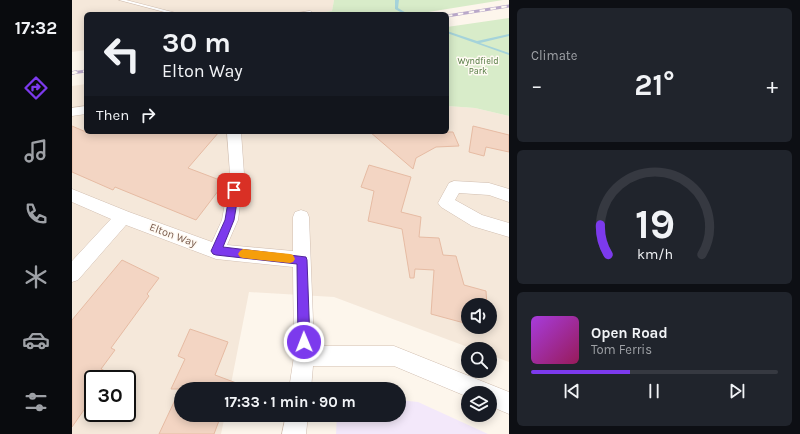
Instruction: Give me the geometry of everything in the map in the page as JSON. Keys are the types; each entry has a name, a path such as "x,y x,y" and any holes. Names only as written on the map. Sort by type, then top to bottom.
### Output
{"street":[{"path":"72,112 84,110"},
{"path":"216,251 230,220 237,174 234,134"},
{"path":"509,196 502,192 481,187 454,187 446,203 478,221 509,230"},
{"name":"Elton Way","path":"72,195 123,217 216,251 302,260"},
{"path":"72,274 123,217"},
{"path":"301,217 304,356 301,382"},
{"path":"304,356 394,356 467,386"},
{"path":"497,399 509,403"},
{"path":"294,434 296,422"}],"lane":[{"path":"120,0 170,12"},
{"path":"154,12 158,9"}],"shaded area":[{"path":"72,0 334,0 332,11 325,12 84,12 84,50 72,52"},
{"path":"84,84 84,134 449,134 449,106 475,108 509,116 509,362 497,358 497,342 461,342 461,345 334,297 249,292 231,382 174,382 174,422 224,422 221,434 72,434 72,86"},
{"path":"406,401 418,402 488,434 336,434 337,422 406,422"}],"green space":[{"path":"334,0 503,0 428,12 325,12 332,11"},
{"name":"Wyndfield Park","path":"509,18 509,116 475,108 449,106 449,27"}],"building":[{"path":"72,126 84,131 84,134 217,134 188,168 225,182 196,220 115,187 113,190 72,172"},
{"path":"473,126 509,135 509,152 486,147 484,156 469,152"},
{"path":"449,132 453,132 459,146 436,147 416,158 413,169 372,134 449,134"},
{"path":"369,165 411,177 401,212 421,217 419,237 439,238 443,255 456,256 464,285 486,291 486,298 461,298 461,322 431,314 434,270 415,269 414,278 410,278 402,229 368,221 374,191 361,187"},
{"path":"122,260 159,278 147,294 149,296 111,348 115,350 101,369 103,370 84,370 84,410 72,427 72,320"},
{"path":"190,329 228,342 215,375 234,382 174,382 185,359 178,356"},
{"path":"174,402 174,422 218,422 214,434 159,434"}],"waterway":[{"path":"397,0 396,8 403,12"},
{"path":"449,33 509,54"},
{"path":"478,42 509,35"}],"railway":[{"path":"449,16 509,6"},
{"path":"76,72 72,73 84,71"}],"slow traffic":[{"path":"243,254 290,259"}],"route":[{"path":"234,190 230,220 216,251 302,260 304,342"}]}
